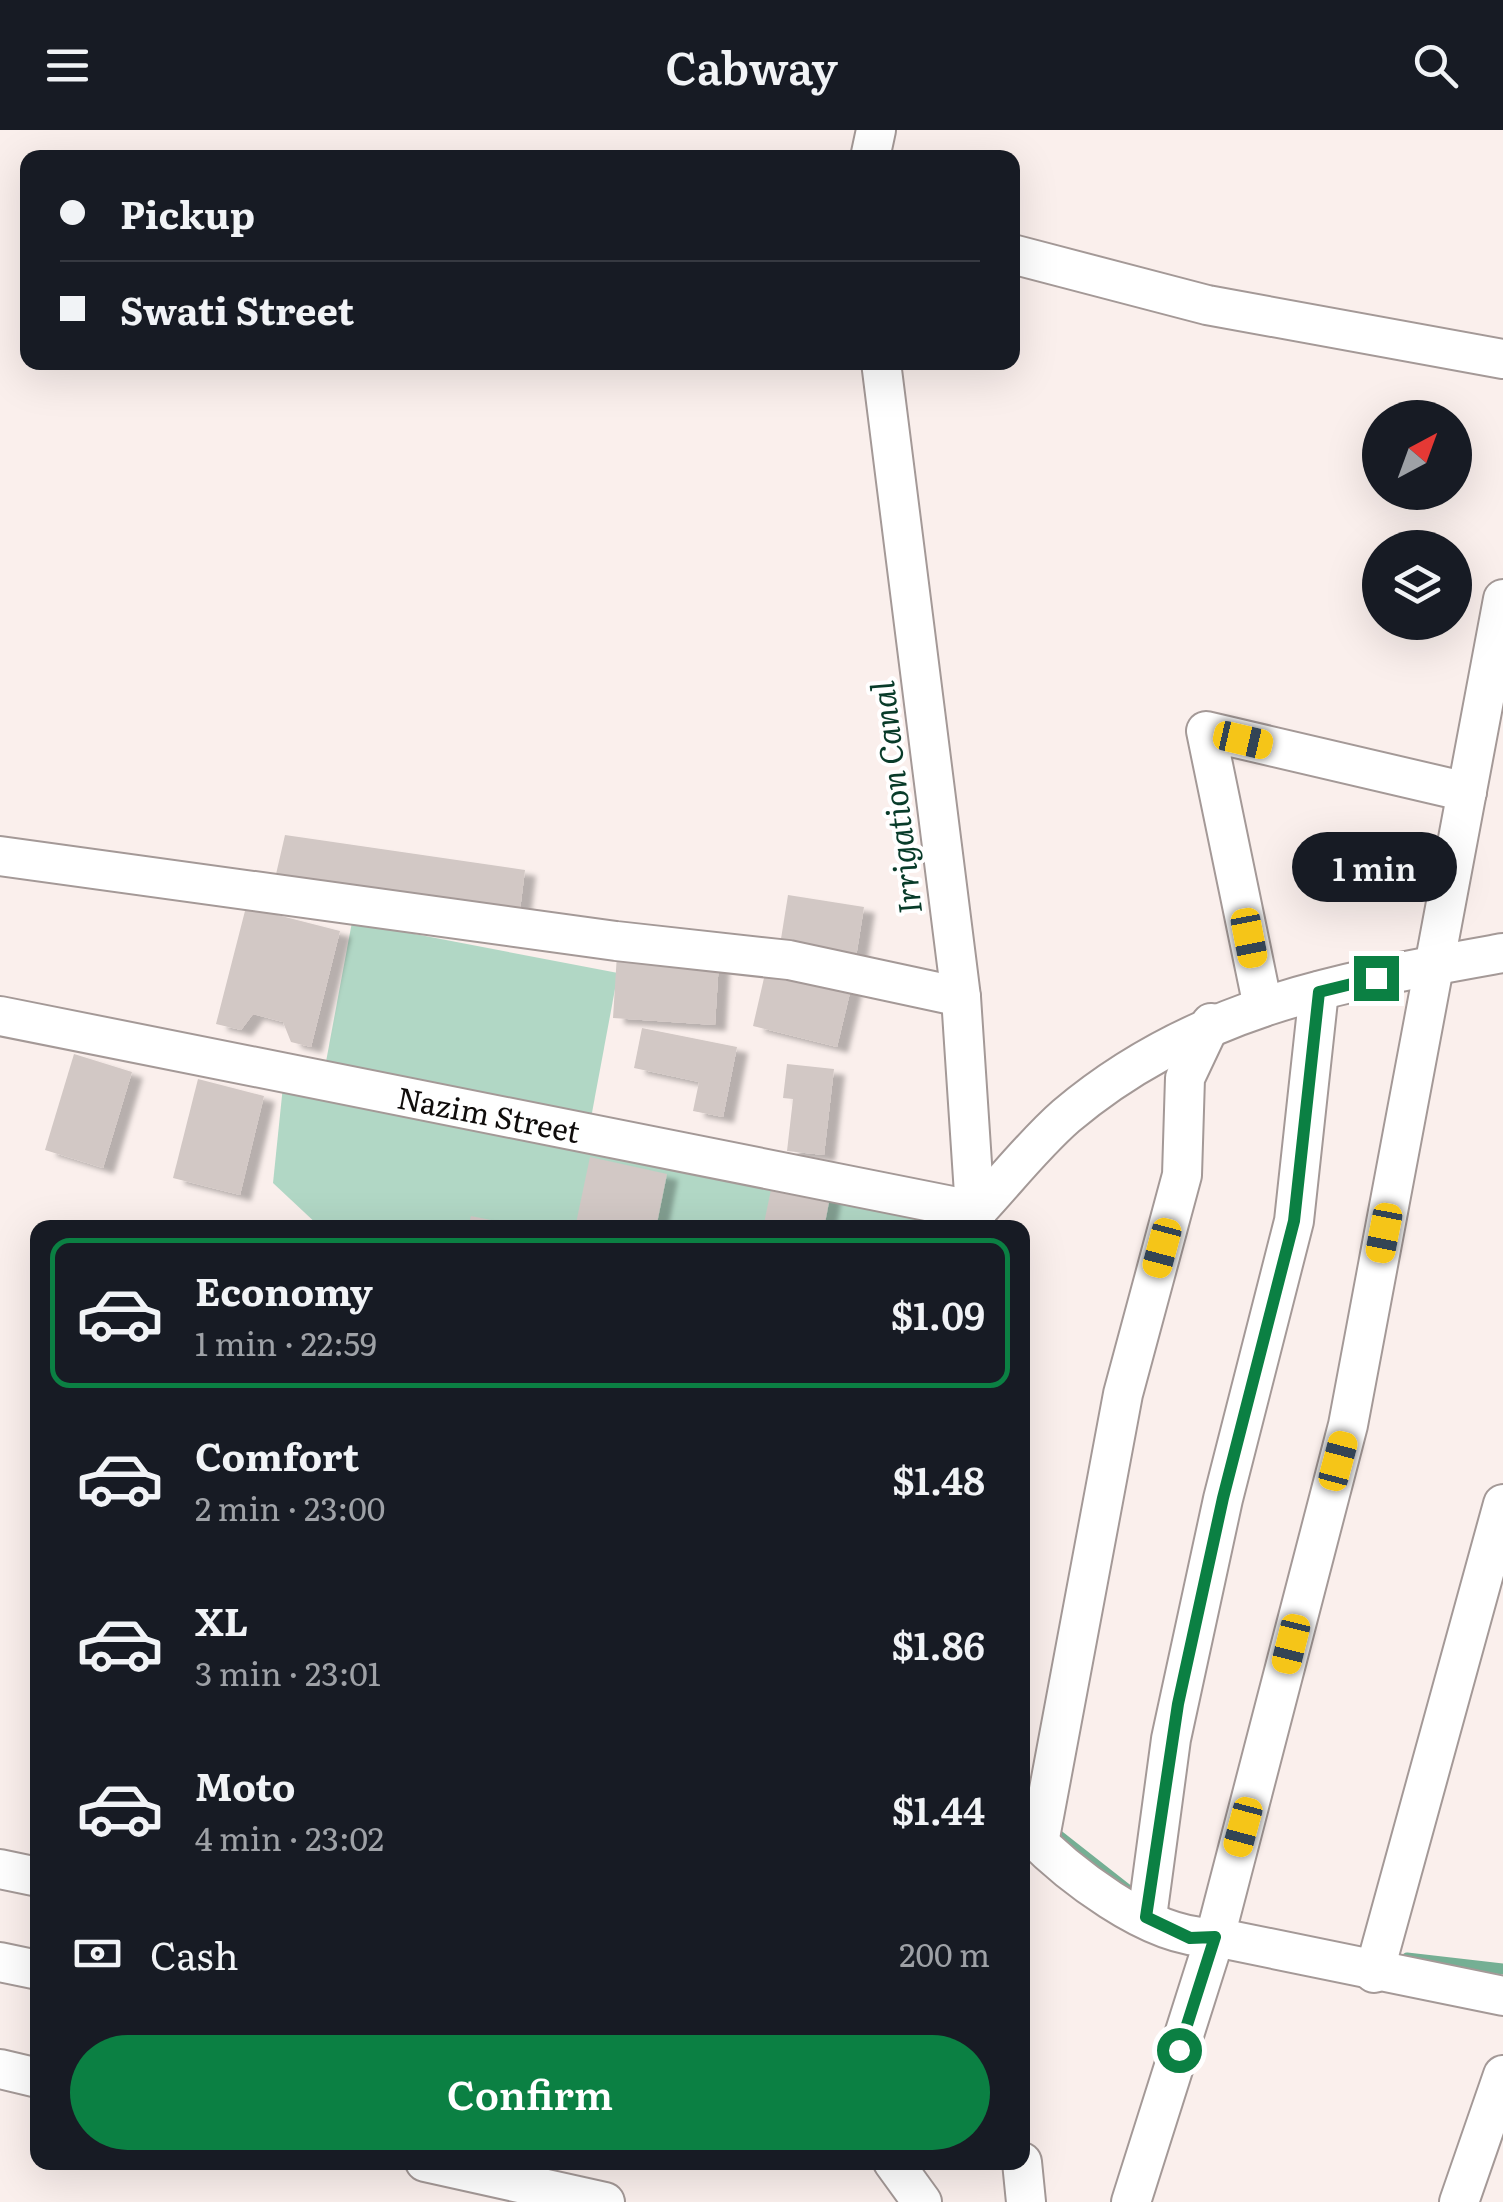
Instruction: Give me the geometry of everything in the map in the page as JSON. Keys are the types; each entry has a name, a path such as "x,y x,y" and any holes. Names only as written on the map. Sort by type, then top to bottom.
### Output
{"street":[{"path":"1020,256 1206,305 1503,358"},
{"path":"882,370 962,997 977,1219"},
{"path":"1132,2202 1215,1937 1348,1425 1467,792 1494,701 1503,599"},
{"path":"1263,1007 1206,731 1467,792"},
{"path":"0,856 616,941 789,960 962,997"},
{"path":"977,1219 1065,1117 1150,1056 1211,1023 1319,992 1503,953"},
{"path":"1146,1917 1183,1684 1223,1498 1294,1221 1319,992"},
{"name":"Nazim Street","path":"0,1016 977,1219"},
{"path":"1211,1023 1186,1078 1182,1175 1123,1394 1030,1835 1098,1892 1190,1938 1215,1937 1374,1973 1503,1996"},
{"path":"1374,1973 1503,1504"},
{"path":"0,1869 30,1875"},
{"path":"0,1962 30,1968"},
{"path":"0,2070 30,2076"},
{"path":"1459,2202 1503,2076"},
{"path":"462,2170 605,2202"},
{"path":"899,2170 922,2202"},
{"path":"1023,2170 1026,2202"}],"green space":[{"path":"352,922 618,973 591,1118 325,1067"},
{"path":"283,1086 925,1216 917,1220 313,1220 273,1183"}],"building":[{"path":"285,835 525,870 519,918 274,883"},
{"path":"788,895 864,907 856,957 780,945"},
{"path":"246,907 340,931 311,1047 291,1042 283,1022 253,1014 241,1030 216,1024"},
{"path":"617,954 719,961 715,1025 613,1018"},
{"path":"769,956 854,976 837,1047 753,1026"},
{"path":"642,1028 737,1047 723,1117 693,1111 699,1082 634,1068"},
{"path":"74,1054 132,1072 103,1168 45,1150"},
{"path":"787,1064 834,1069 824,1155 787,1151 793,1099 783,1098"},
{"path":"198,1079 264,1096 240,1195 173,1178"},
{"path":"590,1157 667,1174 658,1220 577,1220"},
{"path":"773,1180 831,1192 826,1220 765,1220"}],"waterway":[{"name":"Irrigation Canal","path":"1049,1828 1133,1894"},
{"name":"Irrigation Canal","path":"1407,1958 1503,1969"}],"route":[{"path":"1179,2050 1215,1937 1190,1938 1146,1917 1171,1739 1223,1498 1294,1221 1319,992 1376,978"}]}
